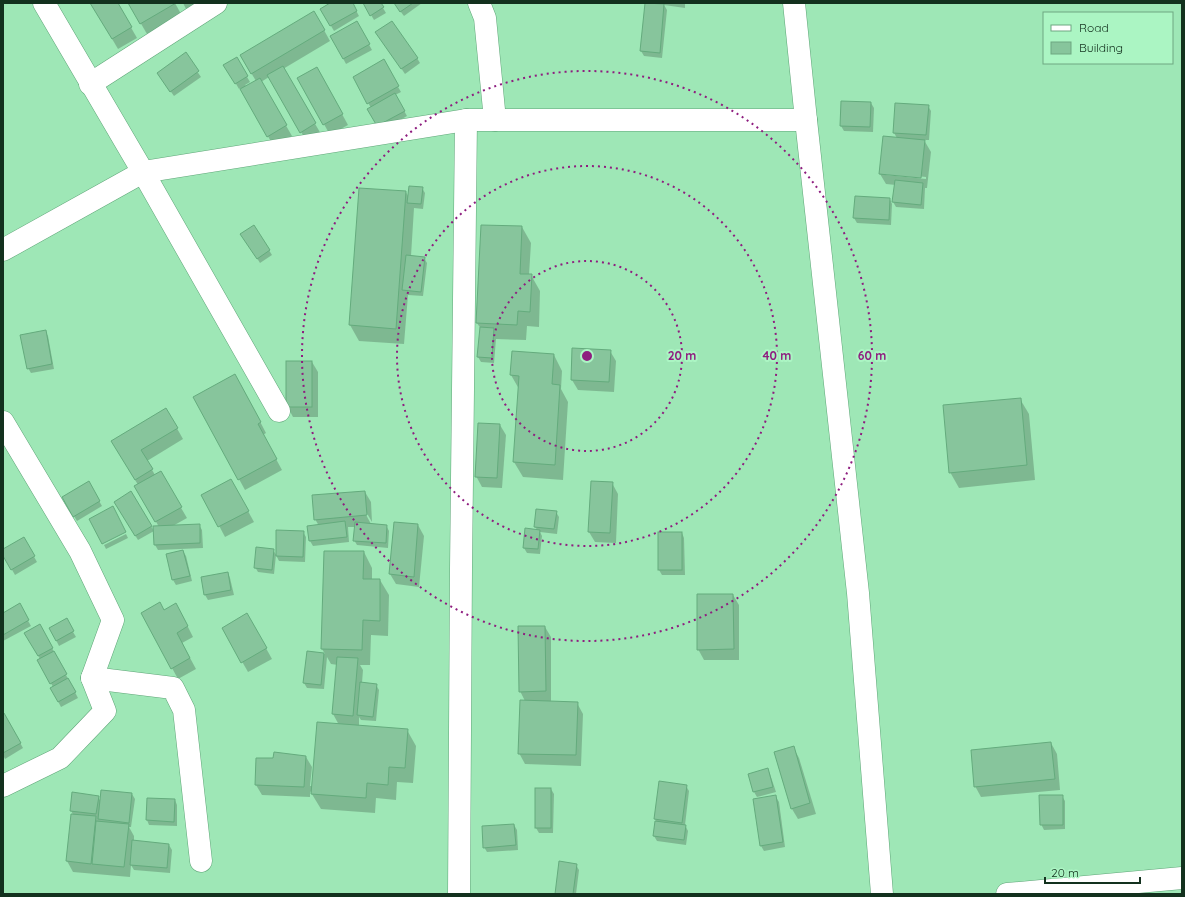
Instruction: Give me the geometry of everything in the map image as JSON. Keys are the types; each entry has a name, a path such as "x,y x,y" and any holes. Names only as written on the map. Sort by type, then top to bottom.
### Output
{"street":[{"path":"44,3 90,84 143,172 279,411"},
{"path":"90,84 216,3"},
{"path":"479,3 484,18 495,120"},
{"path":"794,3 858,593 882,894"},
{"path":"459,894 466,120"},
{"path":"3,250 143,172 466,120 806,120"},
{"path":"3,422 80,551 113,620 92,678 105,711 60,758 3,786"},
{"path":"92,678 173,688 184,710 201,861"},
{"path":"1007,894 1182,878"}],"building":[{"path":"90,3 118,3 132,27 112,39"},
{"path":"128,3 176,3 140,24"},
{"path":"330,3 353,3 357,11 330,26 320,9"},
{"path":"363,3 381,3 384,7 370,16"},
{"path":"394,3 413,3 400,12"},
{"path":"645,3 664,4 660,53 640,51"},
{"path":"314,11 325,30 251,74 240,55"},
{"path":"357,21 370,44 343,59 330,36"},
{"path":"392,21 418,58 401,69 375,32"},
{"path":"186,52 199,71 170,92 157,73"},
{"path":"237,57 248,76 235,84 223,65"},
{"path":"384,59 399,86 367,104 353,77"},
{"path":"283,66 316,123 300,133 267,75"},
{"path":"317,67 343,114 323,125 297,78"},
{"path":"260,78 287,125 267,137 240,89"},
{"path":"395,93 405,111 377,126 367,109"},
{"path":"841,101 871,102 870,127 840,126"},
{"path":"895,103 929,105 926,135 893,133"},
{"path":"883,136 925,140 921,178 879,174"},
{"path":"895,180 923,183 921,205 892,202"},
{"path":"409,186 423,187 421,204 407,203"},
{"path":"359,188 406,191 396,329 349,325"},
{"path":"855,196 890,198 889,220 853,218"},
{"path":"254,225 270,250 257,259 240,234"},
{"path":"481,225 522,226 520,274 532,274 530,312 518,311 517,325 476,323"},
{"path":"406,255 425,257 421,292 402,290"},
{"path":"480,327 494,328 492,358 477,357"},
{"path":"46,330 52,364 27,369 20,335"},
{"path":"572,348 611,350 609,382 571,380"},
{"path":"512,351 554,354 552,384 560,385 555,465 513,462 519,376 510,375"},
{"path":"286,361 312,361 312,407 286,407"},
{"path":"235,374 261,422 258,424 277,459 238,480 193,397"},
{"path":"1021,398 1027,465 949,473 943,405"},
{"path":"166,408 178,428 141,450 153,469 135,480 111,441"},
{"path":"478,423 500,424 497,478 475,477"},
{"path":"161,471 182,507 155,522 134,486"},
{"path":"231,479 249,511 218,527 201,495"},
{"path":"89,481 100,501 73,517 62,497"},
{"path":"591,481 613,482 610,533 588,532"},
{"path":"131,491 152,526 135,536 114,502"},
{"path":"365,491 367,515 314,520 312,495"},
{"path":"113,506 126,532 102,544 89,519"},
{"path":"536,509 557,511 554,529 534,527"},
{"path":"345,521 347,537 309,541 307,526"},
{"path":"355,522 387,525 386,543 353,541"},
{"path":"394,522 418,524 414,577 389,574"},
{"path":"200,524 200,543 154,545 153,526"},
{"path":"525,528 540,530 538,549 523,548"},
{"path":"276,530 304,531 303,557 276,556"},
{"path":"658,532 682,532 682,570 658,570"},
{"path":"24,537 35,556 11,570 3,556 3,549"},
{"path":"256,547 274,549 272,570 254,568"},
{"path":"183,550 190,576 172,580 166,554"},
{"path":"324,551 364,551 363,579 380,579 380,621 363,620 362,650 321,649"},
{"path":"228,572 231,590 204,595 201,577"},
{"path":"697,594 733,594 734,649 697,650"},
{"path":"160,602 164,610 176,603 188,626 177,633 190,658 171,669 141,613"},
{"path":"20,603 29,620 3,635 3,613"},
{"path":"247,613 267,648 241,663 222,628"},
{"path":"67,618 74,631 56,641 49,628"},
{"path":"40,624 53,648 38,656 24,633"},
{"path":"518,626 545,626 546,691 519,692"},
{"path":"54,651 67,674 50,684 37,660"},
{"path":"307,651 324,653 321,685 303,683"},
{"path":"337,657 358,658 353,716 332,714"},
{"path":"68,678 76,692 58,702 50,688"},
{"path":"360,682 377,684 373,717 357,715"},
{"path":"520,700 578,702 576,755 518,754"},
{"path":"4,713 21,743 3,753 3,714"},
{"path":"317,722 408,729 405,768 389,767 388,785 367,783 366,798 311,794"},
{"path":"1051,742 1055,779 974,787 971,750"},
{"path":"794,746 810,803 791,809 774,752"},
{"path":"274,752 306,756 304,787 255,785 256,758 273,758"},
{"path":"768,768 773,787 753,792 748,774"},
{"path":"659,781 687,785 682,823 654,819"},
{"path":"535,788 551,788 551,828 535,828"},
{"path":"101,790 132,793 129,823 98,819"},
{"path":"72,792 99,796 96,814 70,811"},
{"path":"776,795 783,842 760,846 753,799"},
{"path":"1039,795 1063,795 1063,825 1040,825"},
{"path":"147,798 175,799 174,822 146,820"},
{"path":"71,814 96,816 91,864 66,861"},
{"path":"96,821 129,824 124,867 92,864"},
{"path":"655,821 686,825 684,840 653,836"},
{"path":"514,824 516,845 483,848 482,826"},
{"path":"132,840 169,844 167,868 130,865"},
{"path":"559,861 577,864 573,894 555,894"}]}
